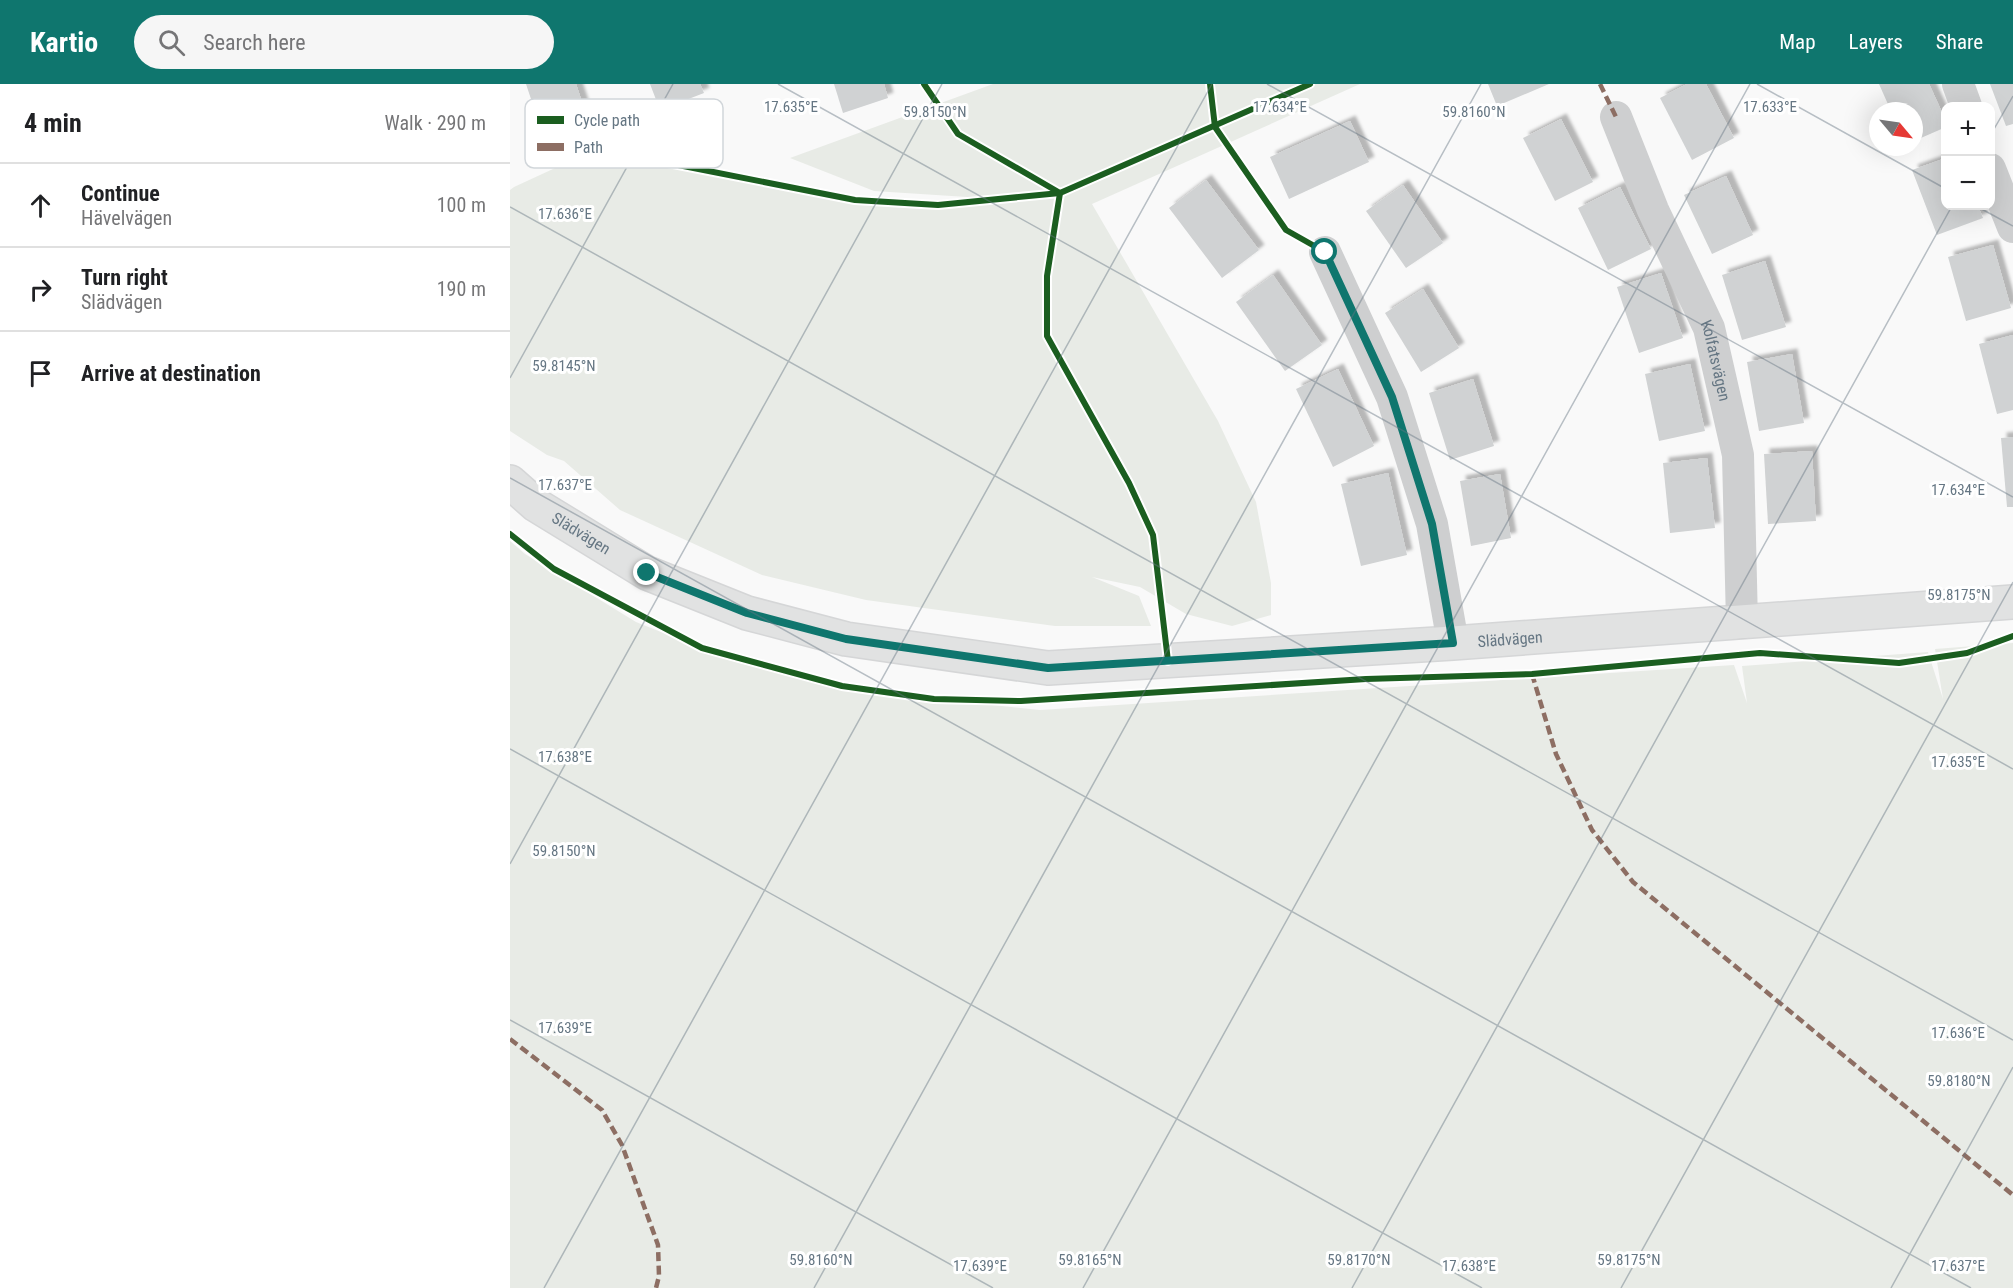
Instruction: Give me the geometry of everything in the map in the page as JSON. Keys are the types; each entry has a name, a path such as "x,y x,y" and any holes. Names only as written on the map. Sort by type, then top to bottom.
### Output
{"street":[{"path":"1958,84 1965,102"},
{"name":"Kolfatsvägen","path":"1616,117 1653,210 1709,328 1738,455 1743,623"},
{"path":"1995,181 2013,226"},
{"path":"1325,252 1392,397 1432,524 1453,643"},
{"name":"Slädvägen","path":"510,482 536,505 647,573 747,613 846,639 1048,668 1453,643 2013,602"}],"shaded area":[{"path":"993,84 1360,84 1092,204 1218,421 1256,502 1271,583 1271,615 1232,626 1186,614 1140,587 1092,577 1139,596 1151,626 1055,626 866,600 762,575 620,510 564,461 547,455 510,431 510,190 514,187 555,168 693,168 855,200 938,205 998,199 874,191 790,158"},
{"path":"510,541 525,554 636,622 736,662 835,688 1040,710 1734,665 1747,703 1742,666 1928,652 1943,699 1935,649 2013,643 2013,1288 510,1288"}],"building":[{"path":"526,84 576,84 581,99 531,99"},
{"path":"650,84 700,84 704,93 688,99 656,99"},
{"path":"834,84 884,84 888,98 843,113"},
{"path":"1488,84 1549,84 1497,106"},
{"path":"1687,84 1706,84 1734,138 1692,160 1660,98"},
{"path":"1879,84 1929,84 1941,110 1941,129 1923,137 1923,102 1887,102"},
{"path":"1990,84 2013,84 2013,124 2006,126"},
{"path":"1561,119 1593,182 1555,201 1523,138"},
{"path":"1350,121 1369,162 1289,199 1270,157"},
{"path":"1941,160 1941,210 1980,210 1983,218 1937,235 1912,170"},
{"path":"1726,176 1753,235 1712,254 1684,195"},
{"path":"1206,180 1259,250 1222,278 1169,208"},
{"path":"1403,185 1443,243 1406,268 1366,211"},
{"path":"1620,187 1651,249 1608,270 1578,208"},
{"path":"1993,245 2011,308 1966,321 1948,257"},
{"path":"1765,261 1786,327 1742,340 1722,275"},
{"path":"1661,273 1683,338 1639,353 1617,287"},
{"path":"1273,275 1322,345 1285,371 1236,302"},
{"path":"1423,289 1459,348 1421,372 1385,313"},
{"path":"2013,335 2013,410 1997,414 1979,344"},
{"path":"1792,354 1804,423 1759,431 1747,362"},
{"path":"1690,364 1705,431 1659,441 1645,374"},
{"path":"1338,369 1374,446 1333,467 1296,389"},
{"path":"1473,379 1494,446 1450,460 1429,393"},
{"path":"2013,437 2013,507 2007,507 2001,438"},
{"path":"1812,451 1816,521 1768,524 1764,454"},
{"path":"1707,458 1715,528 1670,533 1663,463"},
{"path":"1388,473 1407,555 1361,566 1341,484"},
{"path":"1500,474 1511,538 1471,546 1460,481"}],"marked path":[{"path":"1600,84 1616,117"},
{"path":"1532,674 1556,754 1592,830 1633,882 2013,1195"},
{"path":"510,1039 602,1110 622,1145 658,1245 659,1276 656,1288"}],"cycle path":[{"path":"924,84 958,134 1060,193 1047,276 1047,336 1129,483 1153,535 1168,661"},
{"path":"1210,84 1215,127 1286,230 1325,252"},
{"path":"693,168 855,200 938,205 1060,193 1310,84"},
{"path":"510,534 554,569 702,648 842,686 934,699 1021,701 1366,679 1532,674 1760,653 1899,663 1967,653 2013,636"}],"route":[{"path":"647,573 747,613 846,639 1048,668 1453,643 1432,524 1392,397 1325,252"}]}
